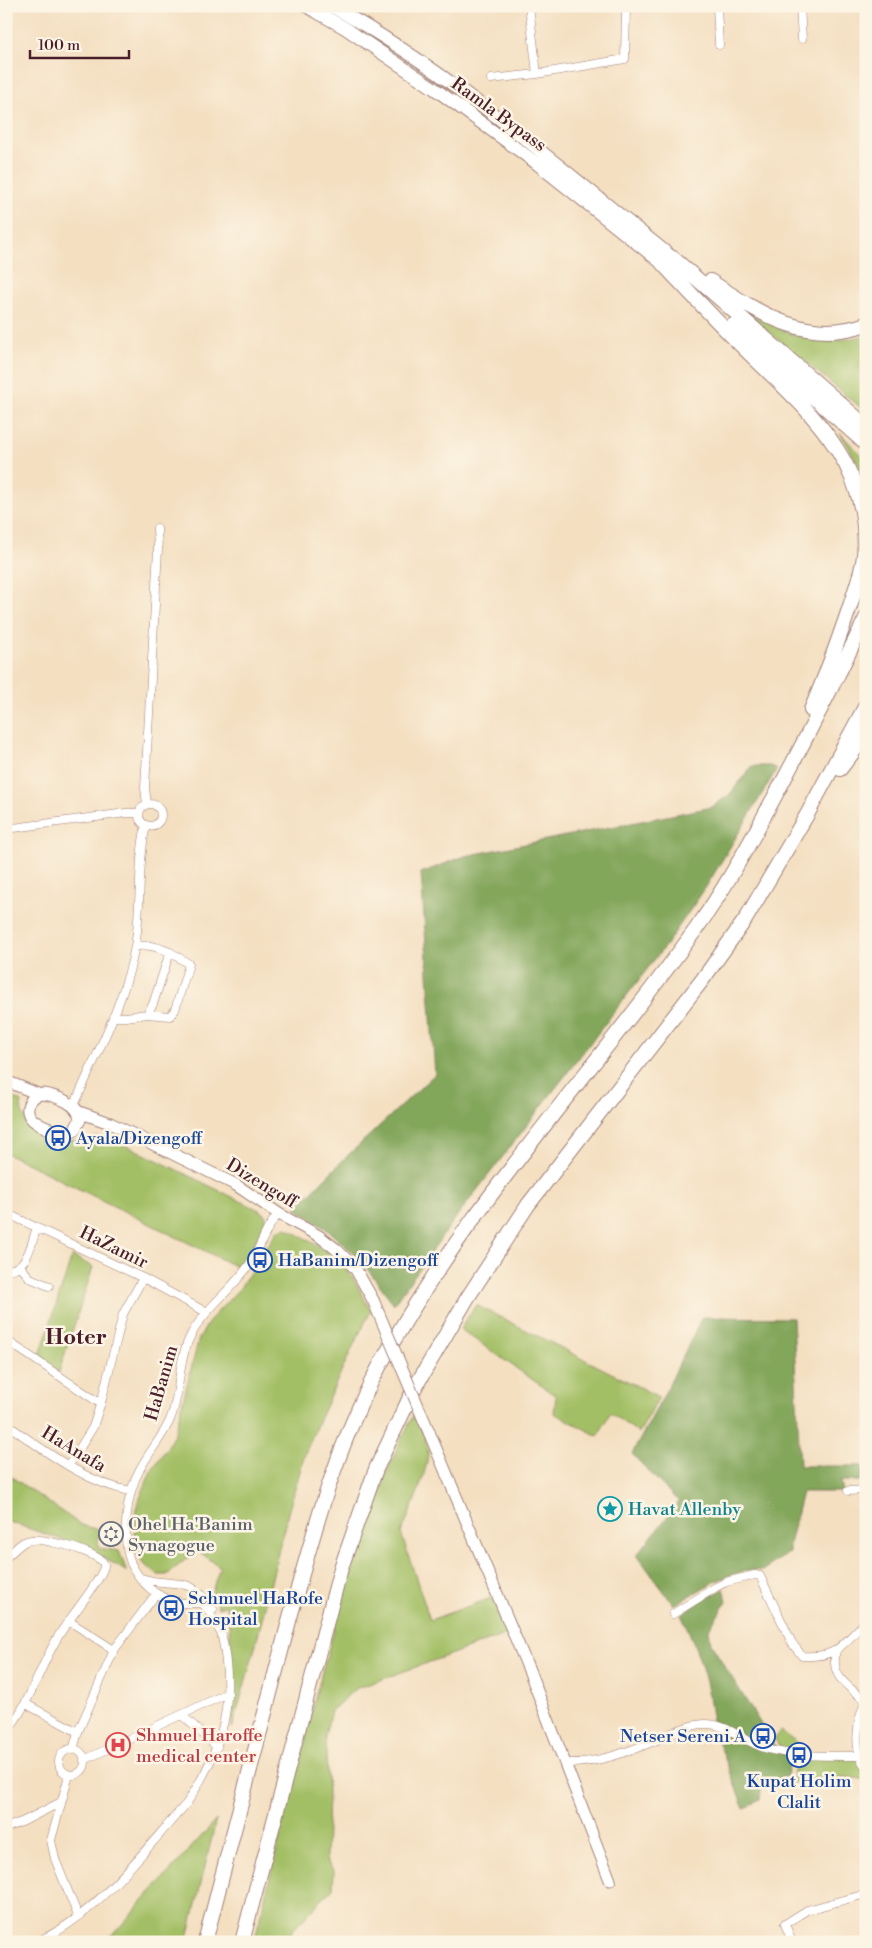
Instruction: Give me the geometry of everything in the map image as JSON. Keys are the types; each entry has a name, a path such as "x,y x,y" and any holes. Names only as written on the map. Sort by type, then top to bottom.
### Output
{"highway":[{"path":"668,261 760,312 797,328 813,331 831,331 866,324"},
{"path":"668,261 866,426"},
{"path":"668,261 866,444"},
{"path":"668,261 712,316 816,418 845,456 861,494 864,513 864,555 859,579 839,640 775,796"},
{"path":"205,1942 280,1652 318,1515 340,1452 363,1398 394,1340 458,1242 522,1154 702,920 745,852 830,691 866,618"},
{"path":"242,1942 341,1568 376,1469 414,1388 468,1297 533,1199 731,941 816,799 866,705"},
{"path":"816,799 854,751 866,732"}],"main road":[{"name":"Ramla Bypass","path":"306,6 344,28 435,89 668,261"},
{"name":"Ramla Bypass","path":"331,6 438,74 540,152 668,261"}],"street":[{"path":"529,6 537,74"},
{"path":"491,79 537,74 625,59 626,6"},
{"path":"717,6 719,45"},
{"path":"800,6 802,39"},
{"path":"147,804 144,788 158,549 157,528"},
{"path":"147,804 156,806 160,810 161,817 155,824 146,825 141,821 139,813 142,807 147,804"},
{"path":"6,829 126,813 139,813"},
{"path":"76,1128 80,1120 76,1109 113,1017 135,947 142,842 146,825"},
{"path":"113,1017 147,1014 170,1016 175,1010 189,964 170,952 151,944 135,947"},
{"path":"147,1014 154,1004 170,952"},
{"path":"7,1081 38,1094 47,1094 76,1109"},
{"path":"7,1081 22,1096 28,1107 29,1115 35,1122 62,1133 70,1132 76,1128 110,1123"},
{"path":"28,1107 31,1099 38,1094"},
{"name":"Dizengoff","path":"76,1109 110,1123 236,1185 279,1214 319,1236 336,1249 355,1268 373,1300 516,1639 610,1880"},
{"name":"HaZamir","path":"6,1213 143,1278 206,1312"},
{"name":"HaBanim","path":"212,1613 199,1603 185,1603 165,1599 156,1594 143,1582 136,1572 128,1550 126,1516 130,1491 139,1470 170,1418 180,1370 189,1339 206,1312 252,1262 272,1221 279,1214"},
{"path":"6,1270 14,1270 25,1261 37,1227"},
{"path":"20,1266 30,1278 49,1286"},
{"path":"68,1465 93,1427 101,1404 123,1314 143,1278"},
{"path":"6,1340 101,1404"},
{"name":"HaAnafa","path":"6,1424 91,1479 130,1491"},
{"path":"848,1491 866,1490"},
{"path":"6,1557 24,1542 35,1540 68,1546 90,1554 103,1562 104,1569 57,1637 17,1721 6,1732"},
{"path":"673,1614 726,1582 756,1575 760,1576 792,1643 802,1656 828,1655 866,1622"},
{"path":"36,1942 66,1926 99,1899 121,1876 187,1803 198,1786 217,1747 228,1708 226,1653 222,1635 203,1596 193,1587 173,1582 162,1583 141,1578"},
{"path":"73,1750 78,1732 114,1650 156,1594"},
{"path":"69,1620 114,1650"},
{"path":"836,1650 834,1660 835,1672 838,1677 866,1702 862,1708 859,1726 859,1756 866,1767"},
{"path":"84,1760 228,1694"},
{"path":"26,1704 78,1732"},
{"path":"182,1715 217,1747"},
{"path":"564,1763 586,1762 624,1752 682,1729 701,1724 723,1727 764,1748 790,1753 859,1756"},
{"path":"73,1750 80,1753 84,1760 81,1771 77,1774 69,1775 62,1770 59,1762 62,1754 73,1750"},
{"path":"69,1775 51,1840 55,1859 78,1916"},
{"path":"6,1828 61,1802"},
{"path":"792,1942 784,1924 806,1910 866,1894"}],"green space":[{"path":"736,305 768,323 798,336 829,340 866,335 866,412"},
{"path":"840,433 866,460 866,481 858,463"},
{"path":"752,766 770,766 777,769 706,887 668,942 454,1220 394,1304 359,1258 326,1229 296,1208 342,1161 435,1074 421,873 465,856 712,807 730,794"},
{"path":"6,1093 21,1102 22,1113 32,1128 59,1140 81,1141 97,1137 124,1144 265,1214 266,1219 249,1255 239,1268 6,1153"},
{"path":"286,1228 321,1248 343,1266 353,1278 371,1311 318,1422 305,1454 232,1729 234,1686 228,1611 225,1605 218,1607 212,1591 220,1567 197,1550 167,1575 158,1575 144,1564 134,1544 136,1508 151,1471 167,1448 175,1432 199,1338 211,1319 240,1288 278,1230"},
{"path":"72,1256 93,1267 58,1375 39,1358"},
{"path":"476,1305 659,1397 639,1433 610,1413 598,1436 554,1413 556,1396 460,1329"},
{"path":"702,1317 793,1318 800,1466 862,1466 866,1481 841,1481 843,1492 802,1492 789,1544 789,1553 762,1571 750,1571 727,1576 674,1605 637,1555 679,1502 632,1454 663,1397"},
{"path":"414,1414 428,1451 418,1492 401,1533 430,1620 494,1597 510,1633 355,1689 331,1711 325,1736 328,1793 326,1860 334,1871 333,1888 292,1931 288,1942 254,1942 312,1707 350,1574 378,1492"},
{"path":"6,1473 81,1525 99,1530 98,1548 119,1551 127,1572 84,1549 6,1521"},
{"path":"724,1589 727,1601 709,1629 711,1644 775,1747 760,1744 712,1721 709,1694 702,1666 681,1615 690,1607"},
{"path":"713,1727 788,1755 789,1766 787,1776 769,1781 761,1789 760,1800 744,1809"},
{"path":"781,1731 810,1751 781,1749 774,1738"},
{"path":"792,1757 855,1757 866,1771 866,1780 837,1777 791,1783 795,1766"},
{"path":"216,1820 187,1942 104,1942 118,1929"}],"place":[{"name":"Ayala/Dizengoff","path":"58,1138"},
{"name":"HaBanim/Dizengoff","path":"260,1260"},
{"name":"Havat Allenby","path":"610,1509"},
{"name":"Ohel Ha'Banim Synagogue","path":"111,1534"},
{"name":"Schmuel HaRofe Hospital","path":"171,1608"},
{"name":"Netser Sereni A","path":"763,1736"},
{"name":"Shmuel Haroffe medical center","path":"118,1745"},
{"name":"Kupat Holim Clalit","path":"799,1755"}],"district":[{"name":"Hoter","path":"76,1336"}]}
